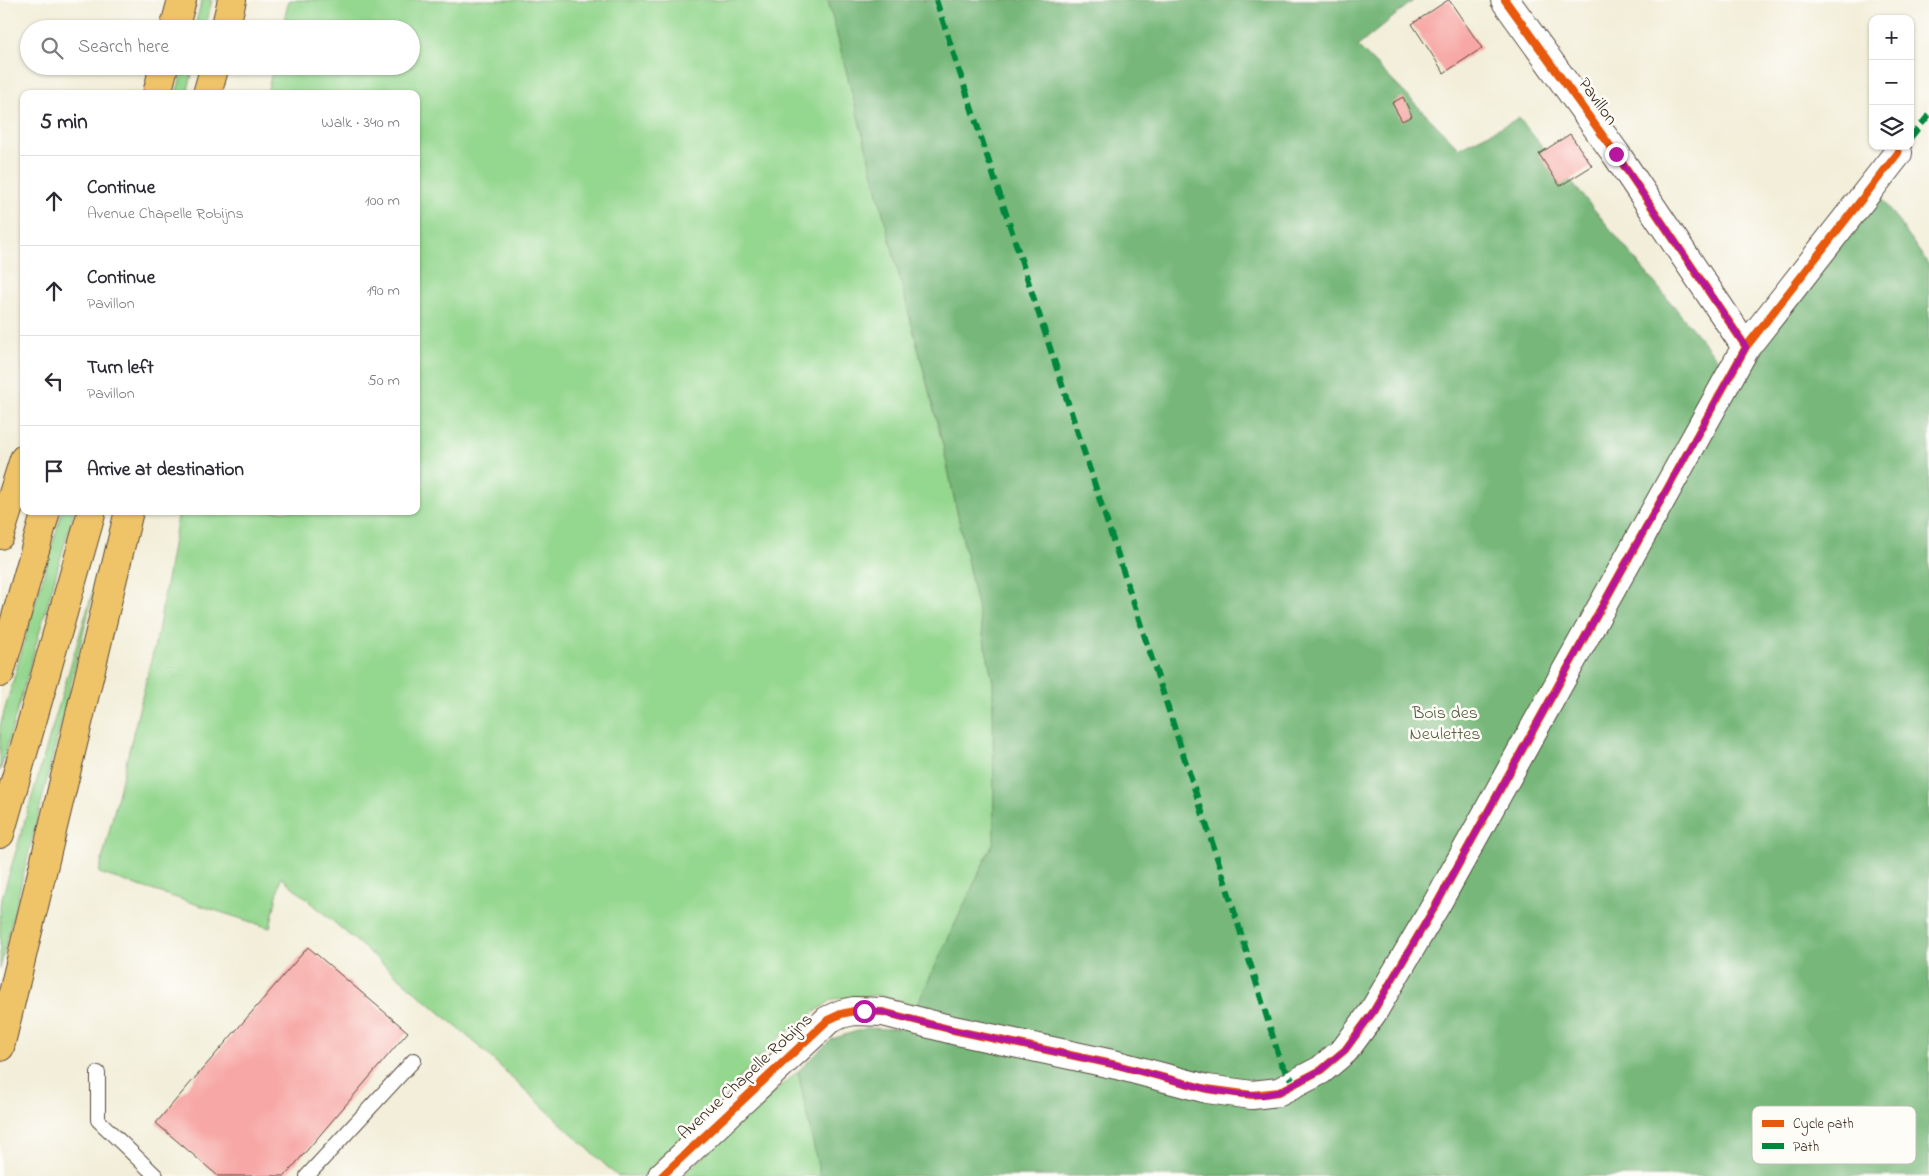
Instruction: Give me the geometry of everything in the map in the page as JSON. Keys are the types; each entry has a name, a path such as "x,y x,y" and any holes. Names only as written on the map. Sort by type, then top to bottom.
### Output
{"highway":[{"path":"176,20 182,0"},
{"path":"227,20 232,0"},
{"path":"158,90 162,75"},
{"path":"208,90 212,75"},
{"path":"0,535 20,472"},
{"path":"0,673 45,515"},
{"path":"0,834 91,515"},
{"path":"0,1047 127,515"}],"street":[{"name":"Pavillon","path":"1505,0 1616,154 1746,347"},
{"path":"1746,347 1898,153"},
{"name":"Avenue Chapelle Robijns","path":"662,1176 828,1020 840,1014 854,1011 882,1012 953,1030 1116,1065 1225,1092 1263,1095 1279,1092 1321,1070 1345,1050 1373,1012 1436,905 1746,347"}],"lane":[{"path":"306,1176 414,1060"},
{"path":"98,1072 98,1120 156,1176"}],"green space":[{"path":"202,0 212,0 207,20 196,20"},
{"path":"289,0 828,0 943,445 993,682 994,841 917,1006 878,995 833,999 779,1038 643,1176 617,1176 472,1040 281,877 270,928 99,873 158,632 178,515 420,515 420,90 268,90 271,75 420,75 420,20 284,20"},
{"name":"Bois des Neulettes","path":"828,0 1414,0 1358,46 1459,148 1519,118 1709,349 1739,382 1758,344 1878,193 1929,265 1929,1176 820,1176 798,1071 832,1039 866,1028 900,1029 917,1005 994,841 993,682 943,445"},
{"path":"181,75 192,75 188,90 177,90"},
{"path":"61,515 73,515 0,771 0,726"},
{"path":"100,566 0,969 0,905"},
{"path":"798,1071 820,1176 682,1176"}],"building":[{"path":"1448,0 1482,48 1444,73 1412,24"},
{"path":"1403,97 1412,116 1402,121 1392,103"},
{"path":"1570,134 1592,166 1560,186 1539,154"},
{"path":"308,947 408,1032 285,1176 218,1176 156,1123"}],"marked path":[{"path":"936,0 1226,885 1281,1063 1295,1084"},
{"path":"1914,133 1929,115"}],"cycle path":[{"path":"1505,0 1616,154 1746,347"},
{"path":"662,1176 828,1020 854,1011 883,1012 953,1030 1117,1065 1207,1089 1252,1095 1279,1092 1321,1070 1345,1050 1373,1012 1436,905 1746,347 1898,153"}],"route":[{"path":"864,1011 882,1012 953,1030 1116,1065 1207,1089 1238,1094 1263,1095 1279,1092 1321,1070 1345,1050 1373,1012 1436,905 1746,347 1616,154"}]}
